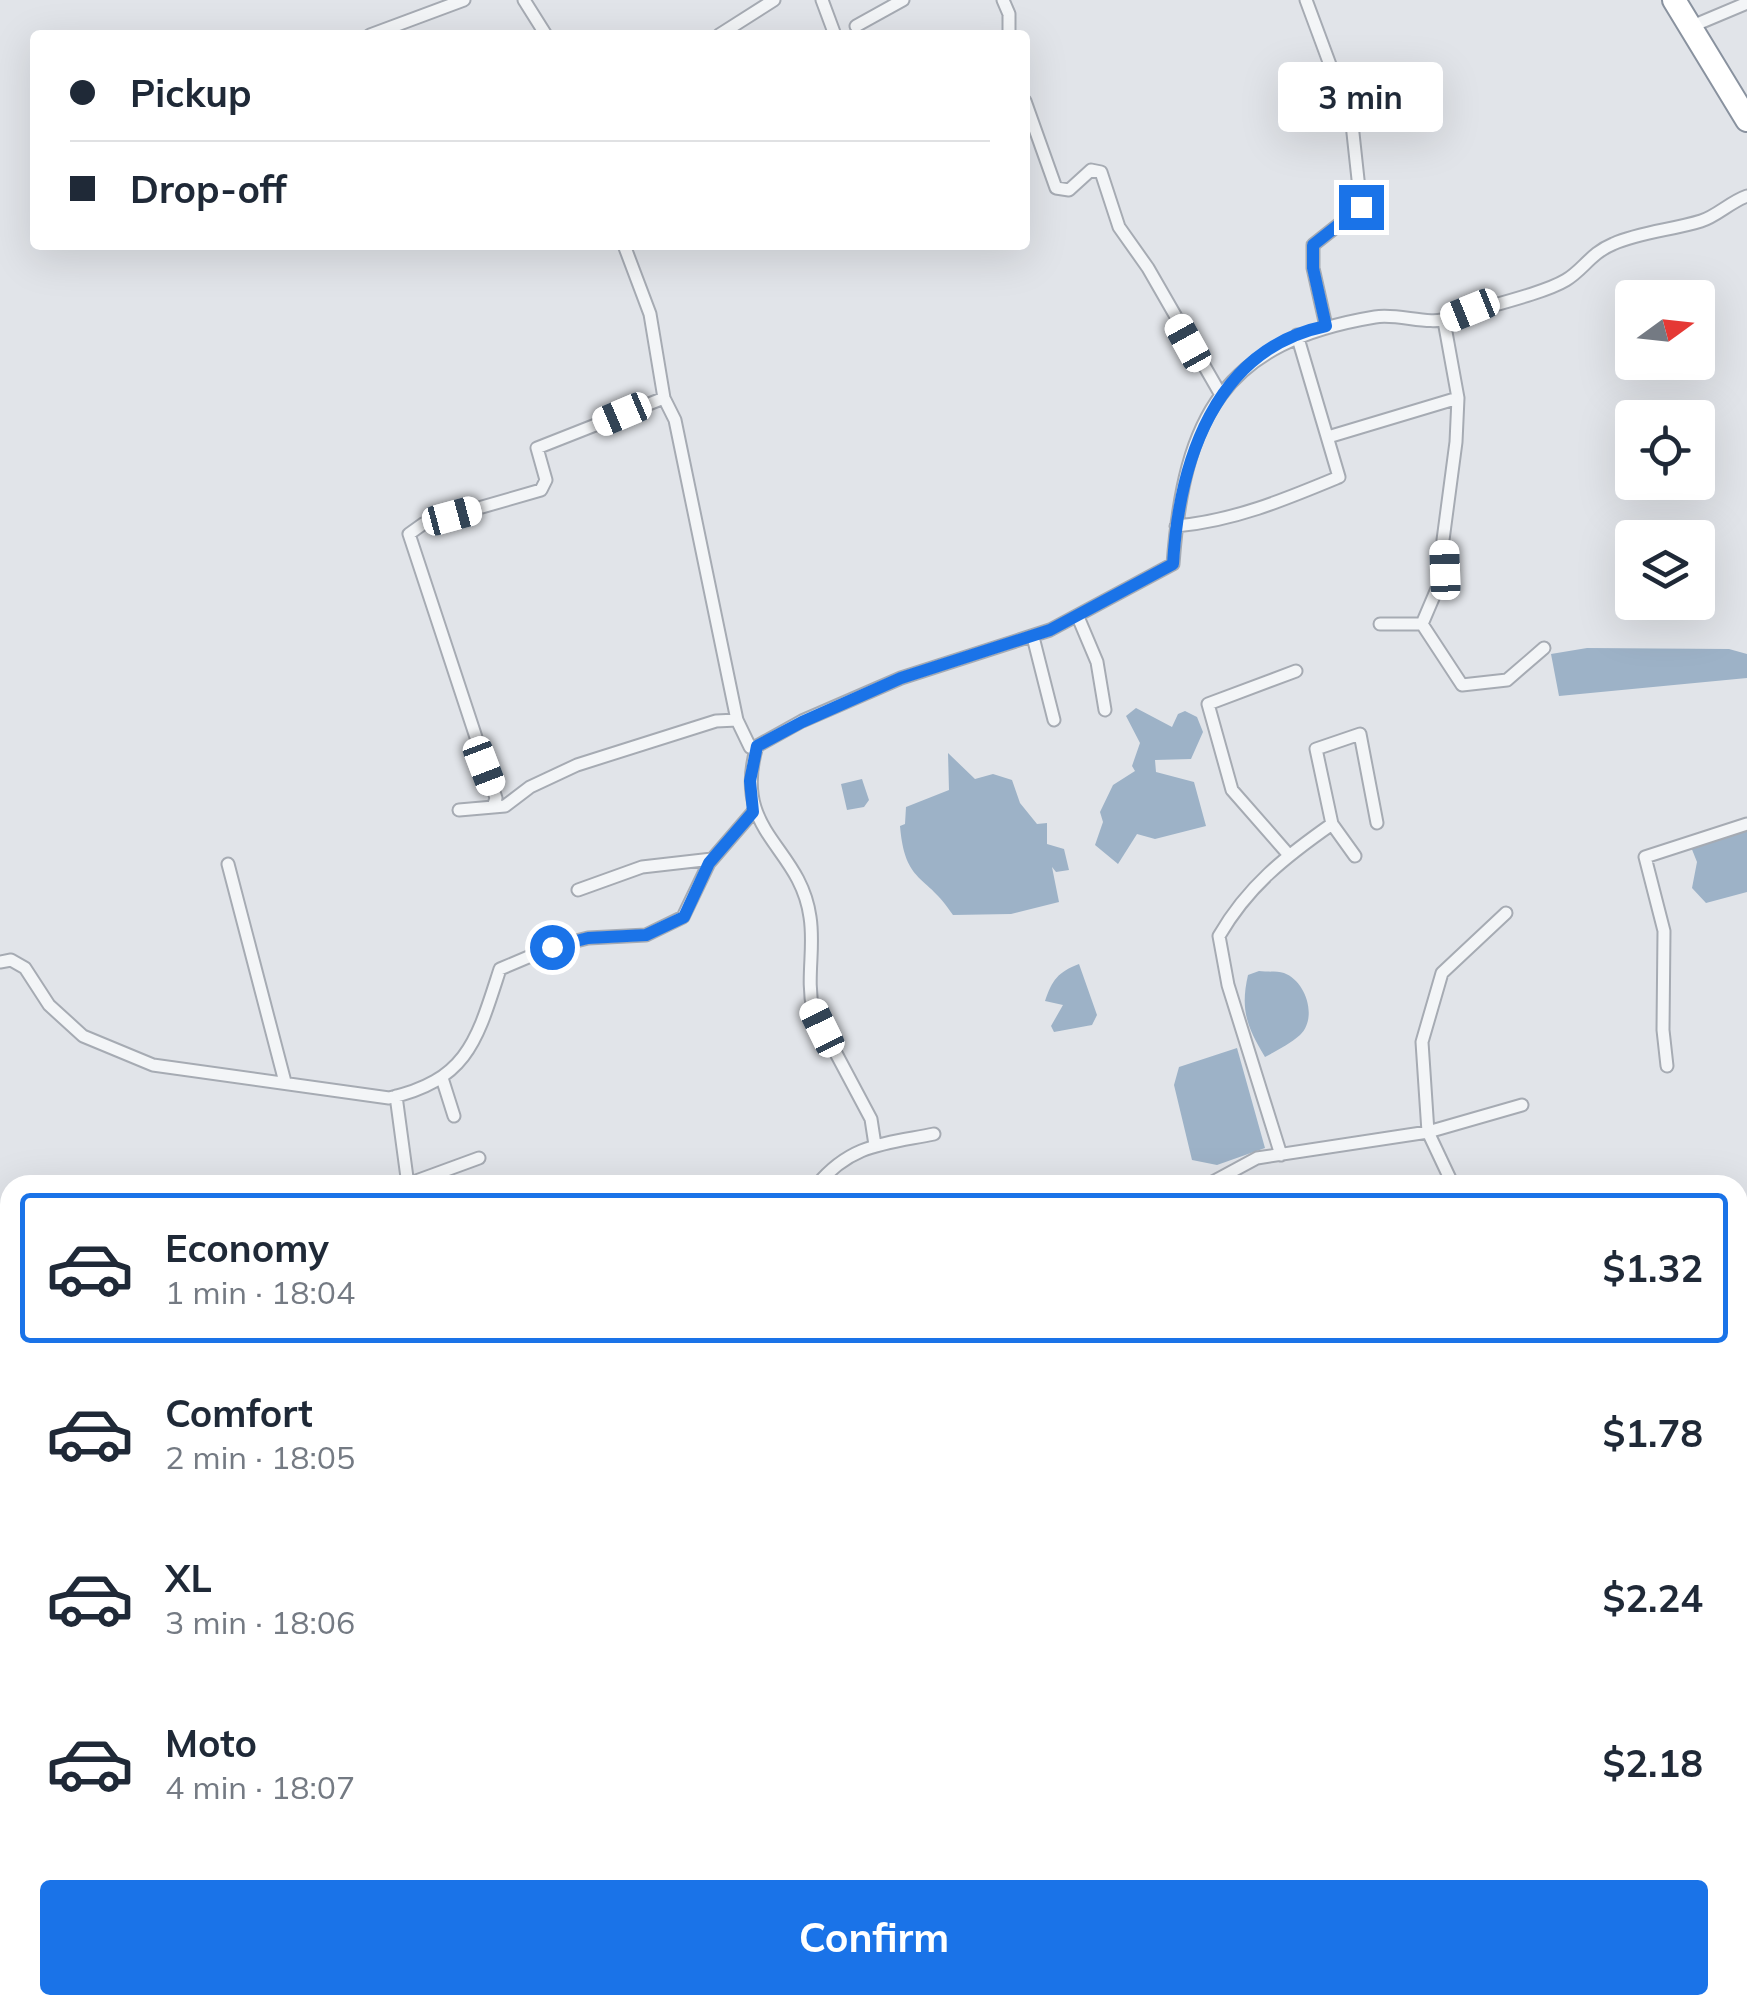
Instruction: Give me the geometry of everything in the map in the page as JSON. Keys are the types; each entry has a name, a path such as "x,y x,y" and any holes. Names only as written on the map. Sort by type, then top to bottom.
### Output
{"highway":[{"path":"1674,0 1747,120"}],"street":[{"path":"383,30 464,0"},
{"path":"524,0 543,30"},
{"path":"729,30 774,0"},
{"path":"822,0 833,30"},
{"path":"856,26 903,0"},
{"path":"1003,0 1009,14 1008,30"},
{"path":"1306,0 1352,124 1361,207 1313,245 1313,268 1326,326"},
{"path":"1690,27 1747,3"},
{"path":"1030,115 1056,188 1069,190 1091,170 1101,172 1119,227 1148,268 1221,395"},
{"path":"626,250 650,314 664,398 675,420 737,720 750,747 901,678 1034,636 1078,617 1173,564 1176,526 1196,450 1221,395 1251,361 1296,335 1381,316 1444,321 1561,282 1584,260 1615,242 1705,220 1747,196"},
{"path":"1422,624 1445,570 1444,540 1458,398 1444,321"},
{"path":"1176,526 1246,515 1274,499 1339,478 1296,335"},
{"path":"494,807 496,798 409,534 423,524 541,490 546,480 537,448 664,398"},
{"path":"1328,436 1458,398"},
{"path":"1078,617 1097,662 1105,710"},
{"path":"1380,624 1422,624"},
{"path":"1422,624 1462,685 1506,680 1544,648"},
{"path":"1034,636 1054,720"},
{"path":"1288,854 1232,790 1208,704 1296,671"},
{"path":"459,810 506,806 530,787 577,765 716,721 737,720"},
{"path":"1355,856 1332,824 1316,749 1360,734 1377,822"},
{"path":"757,746 750,781 753,812 789,867 806,905 813,1010 871,1119 875,1146"},
{"path":"0,962 11,960 26,968 49,1005 68,1024 120,1053 181,1072 396,1096 424,1089 458,1068 481,1026 500,969 552,947 588,938 646,935 684,917 712,859 753,812"},
{"path":"1281,1155 1228,986 1219,936 1242,897 1288,854 1332,824"},
{"path":"1667,1066 1663,1030 1664,932 1645,857 1747,824"},
{"path":"578,890 642,867 712,859"},
{"path":"228,864 285,1082"},
{"path":"1447,1175 1428,1132 1422,1042 1442,972 1506,914"},
{"path":"442,1078 454,1116"},
{"path":"396,1096 407,1175"},
{"path":"1226,1175 1257,1158 1428,1132 1522,1105"},
{"path":"826,1175 836,1163 875,1146 934,1134"},
{"path":"433,1175 479,1158"}],"water":[{"path":"1587,648 1729,649 1747,654 1747,678 1559,696 1551,654"},
{"path":"1136,708 1172,727 1178,714 1185,711 1197,717 1203,732 1191,759 1155,760 1156,772 1194,782 1206,826 1155,839 1137,834 1118,864 1095,845 1103,822 1100,812 1113,785 1135,771 1132,766 1140,743 1126,716"},
{"path":"948,753 975,779 993,774 1012,780 1020,803 1037,824 1047,823 1047,844 1064,849 1069,870 1056,872 1052,867 1059,902 1011,914 953,915 912,869 900,826 905,824 906,807 949,790"},
{"path":"862,779 869,800 864,807 847,810 841,784"},
{"path":"1747,829 1747,892 1706,903 1692,888 1697,862 1691,847"},
{"path":"1079,964 1097,1015 1092,1025 1054,1032 1051,1026 1063,1005 1045,1001 1053,982"},
{"path":"1259,971 1292,977 1309,1010 1300,1035 1265,1057 1245,1008 1248,975"},
{"path":"1237,1048 1265,1148 1217,1165 1192,1160 1174,1085 1179,1067"}],"route":[{"path":"552,947 588,938 646,935 684,917 709,863 753,812 750,781 757,746 901,678 1050,630 1094,610 1173,564 1183,492 1214,406 1235,374 1251,361 1296,335 1326,326 1313,268 1313,245 1361,207"}]}
